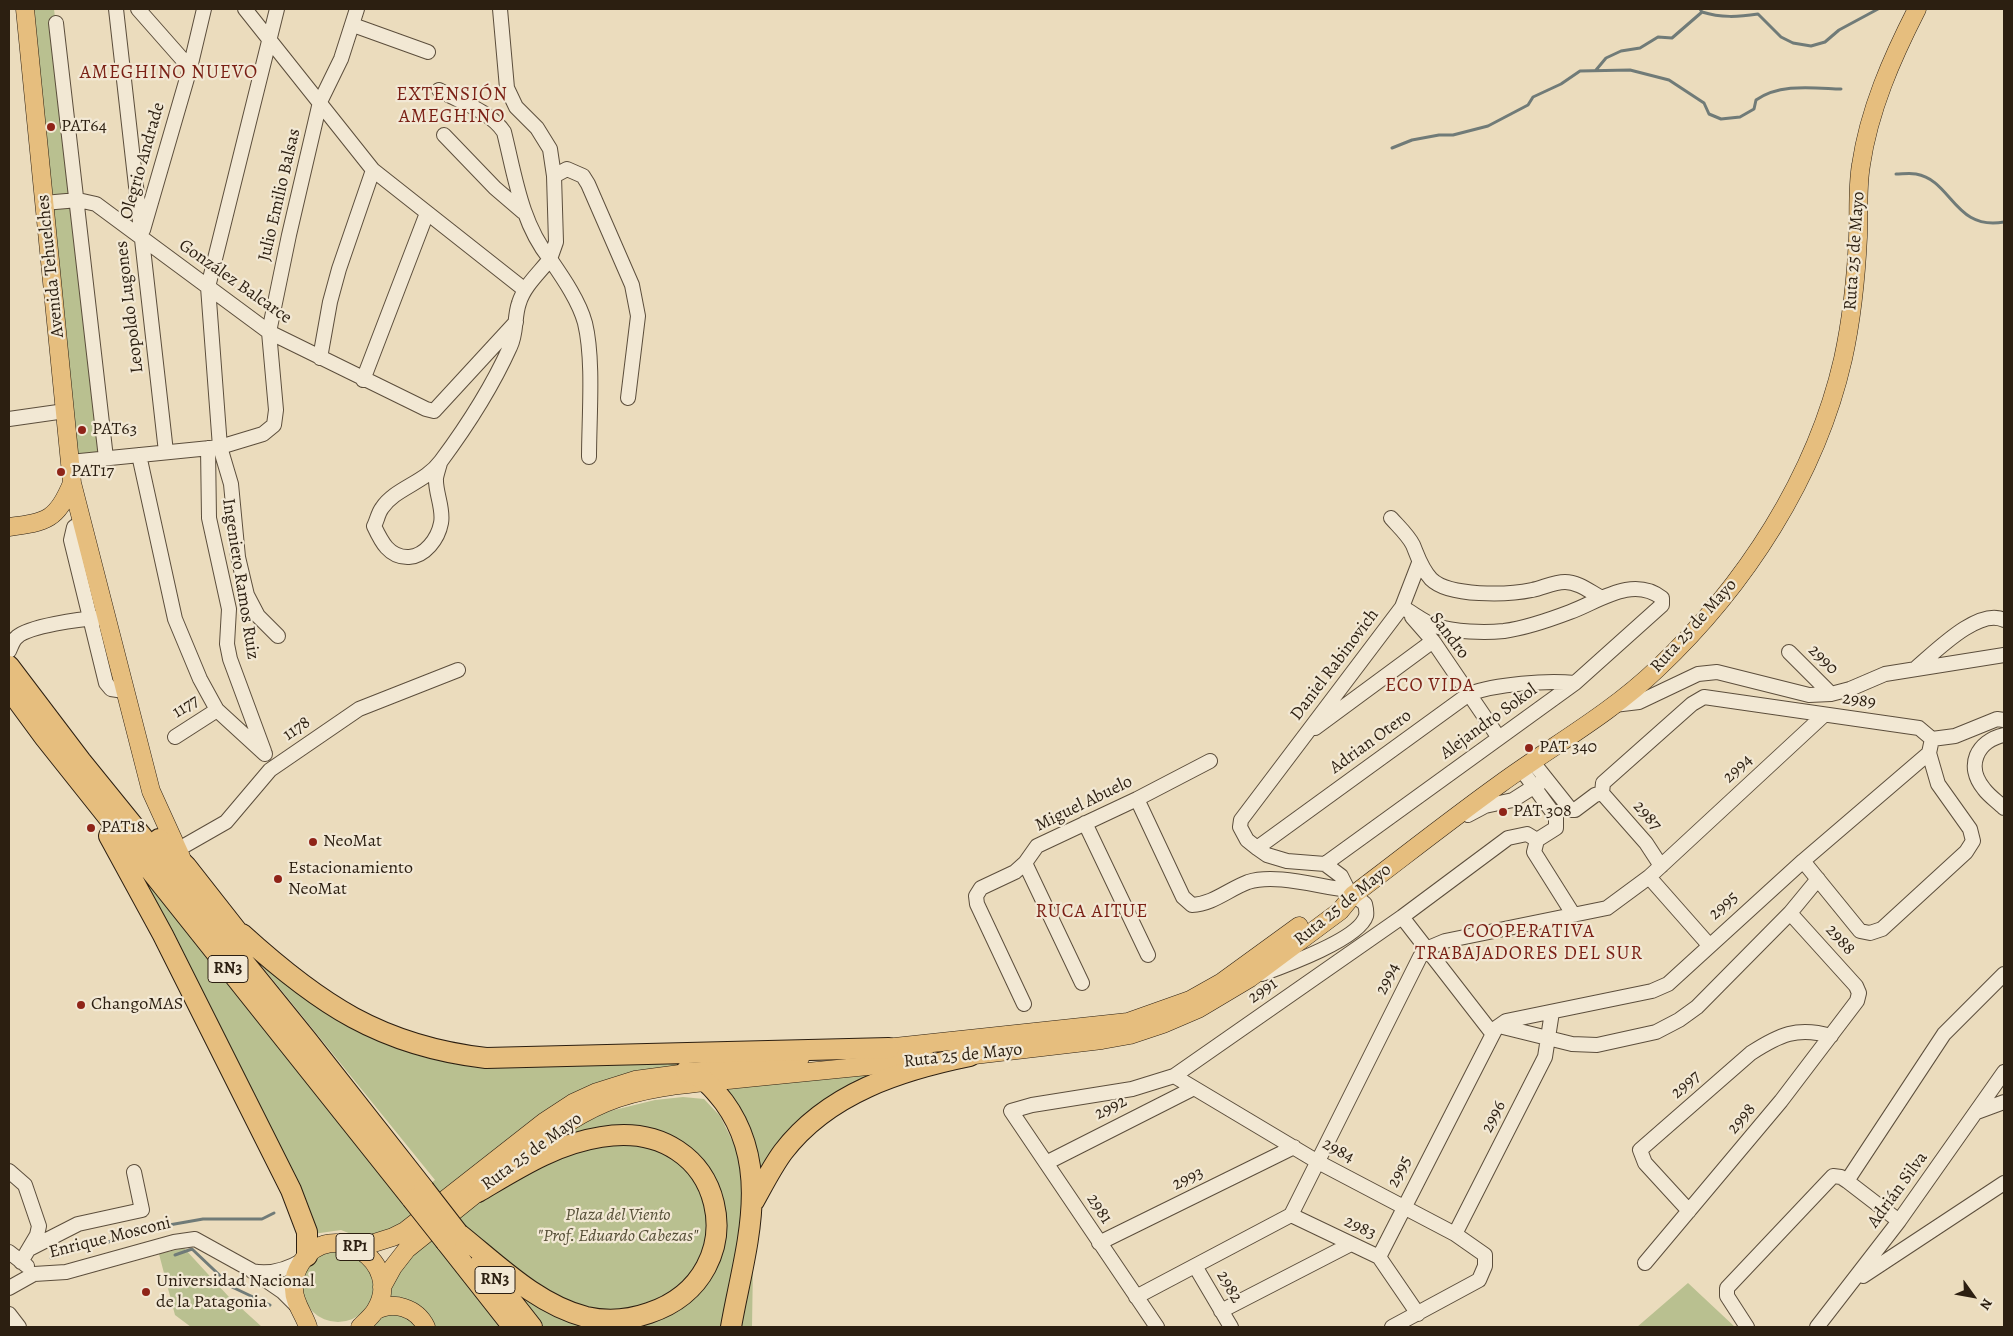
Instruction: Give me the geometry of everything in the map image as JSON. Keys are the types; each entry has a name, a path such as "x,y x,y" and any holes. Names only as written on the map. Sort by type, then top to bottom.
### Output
{"highway":[{"name":"RN3","path":"9,666 81,761 307,1040 418,1194"},
{"name":"RN3","path":"9,689 45,738 452,1237 532,1327"},
{"path":"45,738 120,854 175,960 300,1210 307,1232 305,1258"},
{"path":"81,761 181,858 242,934 307,1040"},
{"path":"242,934 298,984 338,1011 386,1034 446,1053 486,1058 889,1048"},
{"path":"754,1201 783,1152 814,1120 833,1106 854,1093 902,1072 970,1056"},
{"path":"686,1071 708,1082 732,1113 749,1151 754,1201 731,1327"},
{"path":"452,1237 542,1298 566,1310 587,1317 613,1321 636,1318 658,1310 678,1299 696,1283 708,1260 715,1239 717,1219 705,1179 683,1153 666,1143 648,1137 627,1135 601,1137 570,1144 528,1162 478,1192"},
{"name":"RN3","path":"452,1237 513,1327"}],"main road":[{"name":"Avenida Tehuelches","path":"25,9 72,483 97,618 124,691 151,791 181,858"},
{"name":"Ruta 25 de Mayo","path":"305,1258 318,1248 331,1244 344,1244 358,1248 394,1237 415,1225 544,1122 573,1103 612,1086 686,1071 889,1048 1102,1027 1128,1022 1190,1000 1222,982 1329,905 1351,892 1526,765 1614,705 1656,670 1690,636 1738,579 1781,515 1810,460 1831,404 1854,304 1860,167 1871,116 1889,68 1917,9"},
{"path":"39,523 57,512 65,501 72,483"},
{"path":"9,527 80,520"},
{"name":"Ruta 25 de Mayo","path":"364,1322 393,1267 407,1249 553,1132 591,1109 640,1092 708,1082 970,1056 1130,1035 1198,1009 1250,978 1340,911 1351,892"},
{"name":"RP1","path":"358,1248 375,1264 382,1287"},
{"path":"305,1258 294,1278 295,1298 308,1320"},
{"path":"364,1322 391,1306 409,1310 420,1317 426,1327"}],"street":[{"name":"Leopoldo Lugones","path":"116,9 166,452"},
{"path":"138,9 190,68"},
{"name":"Olegrio Andrade","path":"141,237 190,68 204,9"},
{"path":"245,9 373,170 525,290"},
{"name":"Ingeniero Ramos Ruiz","path":"270,770 230,659 227,644 229,609 208,518 214,447 208,287 277,9"},
{"name":"Julio Emilio Balsas","path":"214,447 263,434 274,425 276,410 269,332 320,102 341,59 357,9"},
{"path":"440,463 436,478 441,523 436,534 426,551 416,556 406,558 394,554 383,543 374,526 382,509 394,497 428,475 440,463 492,383 514,338 519,303 525,290 550,259 556,242 554,176 550,149 537,128 516,107 507,88 500,9"},
{"path":"56,22 78,200 106,458"},
{"path":"353,25 428,52"},
{"path":"439,90 488,116 501,127 523,212 541,248 566,282 585,321 589,344 589,457"},
{"path":"444,135 495,188 523,212"},
{"path":"554,176 567,169 583,176 632,285 638,316 628,398"},
{"path":"320,358 330,302 339,269 373,170"},
{"name":"González Balcarce","path":"44,203 78,200 96,204 269,332 426,409 434,411 516,322"},
{"path":"364,380 427,213"},
{"path":"9,418 65,411"},
{"path":"70,462 214,447 231,484 233,527 247,594 258,616 278,636"},
{"path":"139,455 175,619 200,679 217,710 265,754"},
{"path":"1392,518 1412,543 1419,563 1432,580 1463,592 1532,590 1564,582 1574,583 1600,597"},
{"name":"Daniel Rabinovich","path":"1257,848 1247,840 1240,827 1241,820 1402,607 1419,563"},
{"name":"Alejandro Sokol","path":"1325,864 1575,683 1638,630 1662,606 1662,598 1654,592 1637,589 1600,597"},
{"path":"1402,607 1435,626 1468,630 1502,631 1572,612 1600,597"},
{"name":"Sandro","path":"1402,607 1433,641 1499,738"},
{"path":"9,651 13,637 59,623 97,618"},
{"path":"1916,668 1970,625 1983,619 2004,620"},
{"path":"1303,738 1433,641"},
{"name":"2990","path":"1789,652 1835,694"},
{"path":"1614,705 1639,702 1698,674 1717,672 1809,694 1835,694 1885,674 2004,655"},
{"name":"1178","path":"181,858 226,822 270,770 359,709 458,670"},
{"name":"Adrian Otero","path":"1257,848 1469,694 1483,689 1556,681 1575,683"},
{"name":"2989","path":"1602,793 1603,783 1692,704 1704,696 1919,728 1932,739"},
{"name":"1177","path":"175,737 217,710"},
{"name":"2994","path":"1291,1215 1420,957 1426,949 1445,941 1607,908 1649,877 1824,715"},
{"path":"1804,861 1860,931 1870,933 1882,929 1966,852 1973,841 1970,829 1938,784 1929,753 1932,739 1955,736 1997,719 2004,720"},
{"path":"1981,726 1988,728 1998,738 1980,748 1975,759 1975,771 1983,788 2004,808"},
{"name":"2995","path":"1379,1257 1495,1030 1506,1021 1652,991 1668,984 1709,945 1929,753"},
{"name":"Miguel Abuelo","path":"1024,1004 977,904 976,896 981,888 1015,872 1025,863 1037,846 1137,799 1210,761"},
{"path":"1526,765 1546,778 1571,810 1575,810 1595,795 1602,793"},
{"path":"1526,765 1534,787 1553,810 1557,822 1556,828 1538,840 1534,852 1573,914"},
{"path":"1444,825 1480,808 1513,800 1546,778"},
{"name":"2987","path":"1602,793 1646,843 1661,866"},
{"path":"1137,799 1183,897 1192,905 1203,905 1248,882 1262,880 1309,883 1351,892"},
{"path":"1086,823 1148,955"},
{"name":"2991","path":"1011,1111 1032,1105 1132,1089 1174,1076 1402,917 1508,838 1527,834 1538,840"},
{"path":"1250,978 1322,950 1363,922 1367,914 1365,904 1351,892 1341,876 1325,864 1287,861 1267,855 1257,848"},
{"path":"1025,863 1082,984"},
{"path":"1649,877 1709,945"},
{"path":"1402,917 1426,949 1495,1030 1572,1044 1597,1044 1656,1032 1679,1020 1717,988 1790,913 1818,879"},
{"name":"2988","path":"1790,913 1856,986 1859,993"},
{"path":"1847,1181 1944,1034 2004,974"},
{"name":"2998","path":"1645,1264 1781,1101 1858,1001 1859,993"},
{"name":"2996","path":"1455,1234 1545,1057 1552,1012"},
{"name":"2997","path":"1689,1211 1645,1163 1640,1150 1750,1053 1766,1043 1782,1034 1795,1032 1831,1036"},
{"name":"Adrián Silva","path":"1817,1327 1840,1296 1854,1282 1899,1221 2004,1072"},
{"name":"2984","path":"1174,1076 1318,1162 1455,1234 1485,1255 1485,1266 1479,1280 1418,1314"},
{"name":"2992","path":"1046,1163 1194,1088"},
{"path":"1977,1112 2004,1102"},
{"name":"2981","path":"1011,1111 1099,1244 1157,1327"},
{"name":"2993","path":"1099,1244 1294,1148"},
{"path":"9,1171 24,1185 39,1226 37,1235 21,1262"},
{"path":"29,1249 78,1224 142,1210 134,1172"},
{"path":"1747,1327 1727,1296 1727,1288 1833,1176 1841,1176 1899,1221"},
{"path":"1854,1282 2004,1183"},
{"path":"1136,1297 1291,1215"},
{"name":"2983","path":"1291,1215 1379,1257 1418,1314"},
{"name":"Enrique Mosconi","path":"9,1252 34,1274 66,1272 188,1239 208,1245 251,1270 283,1292 308,1320"},
{"path":"1221,1311 1350,1244"},
{"name":"Enrique Mosconi","path":"251,1270 261,1273 282,1270 305,1258"},
{"name":"2982","path":"1195,1266 1231,1327"},
{"path":"9,1288 34,1274"},
{"path":"9,1314 19,1327"},
{"path":"1392,1327 1418,1314"}],"green space":[{"path":"25,9 54,9 106,458 70,462"},
{"path":"128,859 405,1204 435,1180 256,959 439,1054 739,1055 594,1084 567,1096 543,1112 413,1222 368,1237 356,1236 341,1230 313,1234"},
{"path":"897,1067 873,1078 759,1180 722,1090"},
{"name":"Plaza del Viento \"Prof. Eduardo Cabezas\"","path":"683,1097 704,1099 720,1116 735,1146 754,1201 752,1327 433,1327 429,1318 415,1304 385,1299 410,1254 551,1140 606,1112 655,1100"},
{"path":"184,1248 229,1297 262,1327 191,1327 175,1315 159,1254"},
{"path":"338,1250 358,1256 368,1266 374,1286 368,1306 358,1316 338,1322 318,1316 308,1306 302,1286 308,1266 318,1256"},
{"path":"1688,1283 1735,1327 1637,1327"},
{"path":"396,1312 421,1327 367,1327 375,1318"}],"waterway":[{"path":"1700,9 1702,12 1723,16 1758,14 1781,37 1793,43 1811,46 1825,42 1839,30 1878,9"},
{"path":"1596,70 1606,58 1621,51 1640,48 1658,37 1672,38 1702,12"},
{"path":"1392,148 1412,140 1439,135 1453,135 1488,126 1528,105 1533,97 1561,84 1580,71 1630,70 1669,80 1704,103 1709,114 1721,119 1740,117 1754,109 1756,100 1775,91 1797,88 1841,89"},
{"path":"1896,174 1916,174 1928,178 1974,219 1987,223 2004,222"},
{"path":"51,1258 169,1225 203,1219 262,1219 274,1213"},
{"path":"175,1255 192,1249 232,1287 270,1305"}],"place":[{"name":"PAT64","path":"51,127"},
{"name":"PAT63","path":"82,430"},
{"name":"PAT17","path":"61,472"},
{"name":"PAT 340","path":"1529,748"},
{"name":"PAT 308","path":"1503,812"},
{"name":"PAT18","path":"91,828"},
{"name":"NeoMat","path":"313,842"},
{"name":"Estacionamiento NeoMat","path":"278,879"},
{"name":"ChangoMAS","path":"81,1005"},
{"name":"Universidad Nacional de la Patagonia","path":"146,1292"}],"district":[{"name":"AMEGHINO NUEVO","path":"169,73"},
{"name":"EXTENSIÓN AMEGHINO","path":"452,106"},
{"name":"ECO VIDA","path":"1430,686"},
{"name":"RUCA AITUE","path":"1092,912"},
{"name":"COOPERATIVA TRABAJADORES DEL SUR","path":"1529,943"}]}
